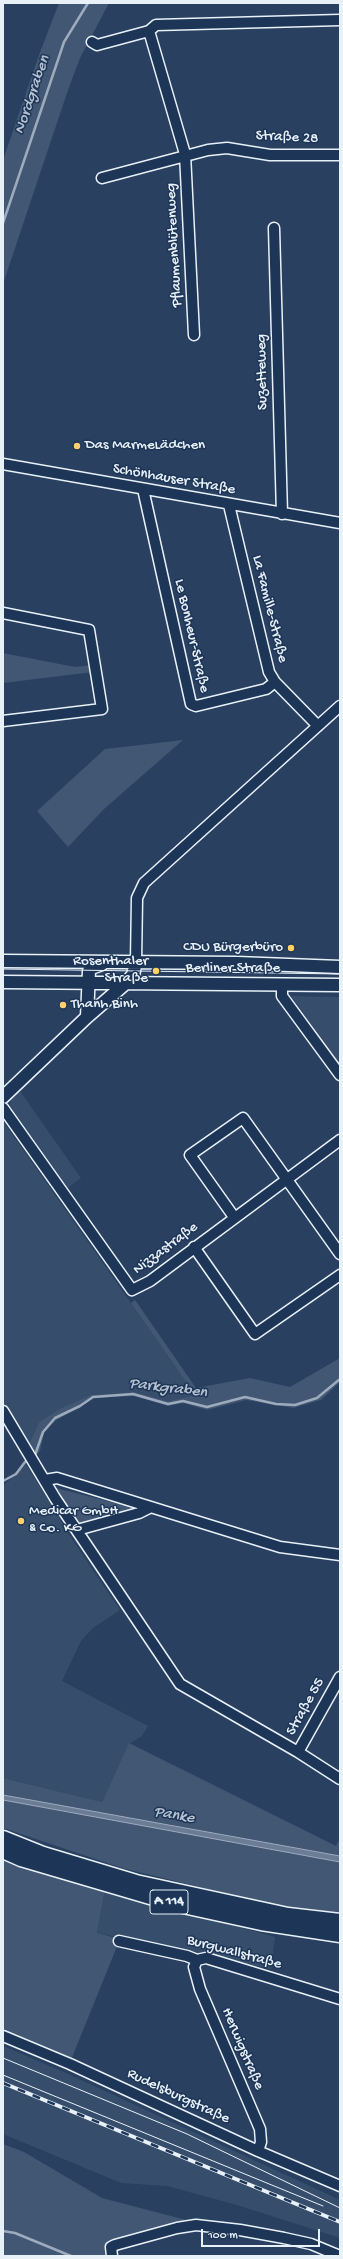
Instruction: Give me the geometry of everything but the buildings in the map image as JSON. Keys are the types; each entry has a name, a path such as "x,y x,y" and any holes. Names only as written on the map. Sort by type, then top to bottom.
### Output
{"highway":[{"name":"A 114","path":"3,1838 43,1854 136,1882 288,1915 340,1921"},
{"name":"A 114","path":"3,1851 21,1859 174,1904 260,1923 340,1935"}],"main road":[{"name":"Berliner Straße","path":"3,961 105,963 136,962 340,967"},
{"path":"3,1098 87,1017 126,983 133,975 136,962"},
{"path":"87,1017 88,983 91,968 105,963"},
{"name":"Berliner Straße","path":"3,982 340,986"}],"street":[{"path":"92,42 97,45 151,29 340,20"},
{"name":"Pflaumenblütenweg","path":"151,29 185,154 194,335"},
{"name":"Pflaumenblütenweg","path":"102,178 185,154 208,150 233,149"},
{"name":"Straße 28","path":"233,149 270,155 340,156"},
{"name":"Suzetteweg","path":"274,228 282,514"},
{"name":"Schönhauser Straße","path":"3,464 340,524"},
{"name":"Le Bonheur-Straße","path":"143,489 191,704 196,706 266,689 275,682"},
{"name":"La Famille-Straße","path":"229,504 269,672 275,682 318,726"},
{"path":"3,613 89,630 102,709 3,721"},
{"path":"136,962 138,898 144,883 340,706"},
{"path":"282,985 282,996 340,1075"},
{"name":"Nizzastraße","path":"3,1108 129,1289 136,1290 286,1178 340,1140"},
{"path":"234,1217 190,1155 243,1118 340,1254"},
{"path":"194,1247 255,1334 340,1275"},
{"path":"3,1411 44,1480 180,1684 298,1752 340,1779"},
{"path":"44,1480 57,1478 280,1547 340,1555"},
{"path":"77,1530 139,1513 151,1507"},
{"name":"Straße 55","path":"298,1752 340,1677"},
{"name":"Burgwallstraße","path":"119,1941 187,1956 197,1960 206,1958 340,1999"},
{"name":"Herwigstraße","path":"197,1960 194,1967 200,1989 260,2129 261,2142 258,2150"},
{"name":"Rudelsburgstraße","path":"3,2036 70,2064 340,2186"},
{"path":"112,2256 111,2247 115,2245 176,2228 196,2225 240,2230 284,2238 311,2244 340,2256"}],"shaded area":[{"path":"59,3 109,3 80,58 3,284 3,160 39,55"},
{"path":"3,653 75,667 92,665 93,672 3,683"},
{"path":"183,740 104,809 68,847 37,811 105,749"},
{"path":"291,996 340,997 340,1064"},
{"path":"20,1091 81,1178 68,1188 10,1106 11,1100"},
{"path":"3,1121 195,1395 168,1401 134,1392 91,1395 61,1408 39,1422 29,1444 3,1403"},
{"path":"135,1300 196,1388 250,1378 290,1387 340,1358 340,1382 321,1400 293,1408 246,1400 207,1410 183,1403 168,1406 134,1396 94,1398 55,1421 44,1433 40,1451 36,1456 29,1444 39,1422 61,1408 91,1395 134,1392 168,1401 195,1395 131,1303"},
{"path":"26,1464 70,1536 120,1610 93,1628 81,1641 62,1681 148,1726 142,1736 129,1744 102,1802 3,1778 3,1486"},
{"path":"56,1488 135,1508 80,1524"},
{"path":"129,1743 336,1846 340,1838 340,1856 3,1795 3,1778 102,1802"},
{"path":"3,1795 340,1856 340,1862 3,1800"},
{"path":"3,1800 340,1862 340,1915 278,1906 122,1868 3,1828"},
{"path":"3,1854 105,1890 97,1933 120,1939 71,2060 3,2032"},
{"path":"105,1890 275,1937 271,1969 97,1933"},
{"path":"3,2046 64,2072 340,2200 340,2238 237,2205 167,2186 121,2183 3,2134"},
{"path":"3,2144 24,2152 102,2198 186,2220 115,2240 109,2256 3,2256"}],"waterway":[{"name":"Nordgraben","path":"3,223 64,42 88,3"},
{"name":"Parkgraben","path":"35,1455 43,1432 55,1418 80,1406 93,1397 133,1394 168,1404 183,1401 207,1407 245,1397 276,1404 295,1405 317,1398 340,1379"},
{"name":"Parkgraben","path":"3,1481 16,1474 25,1462"},
{"path":"3,2231 15,2233 71,2256"}],"tram line":[{"path":"3,969 340,974"},
{"path":"3,2058 187,2134 340,2208"},
{"path":"3,2075 323,2206"}],"railway":[{"path":"3,2083 340,2222"}],"place":[{"name":"Das MarmeLädchen","path":"77,446"},
{"name":"CDU Bürgerbüro","path":"291,948"},
{"name":"Rosenthaler Straße","path":"156,971"},
{"name":"Thanh Binh","path":"63,1005"},
{"name":"Medicar GmbH & Co. KG","path":"21,1521"}],"water label":[{"name":"Panke","path":"174,1816"}]}
